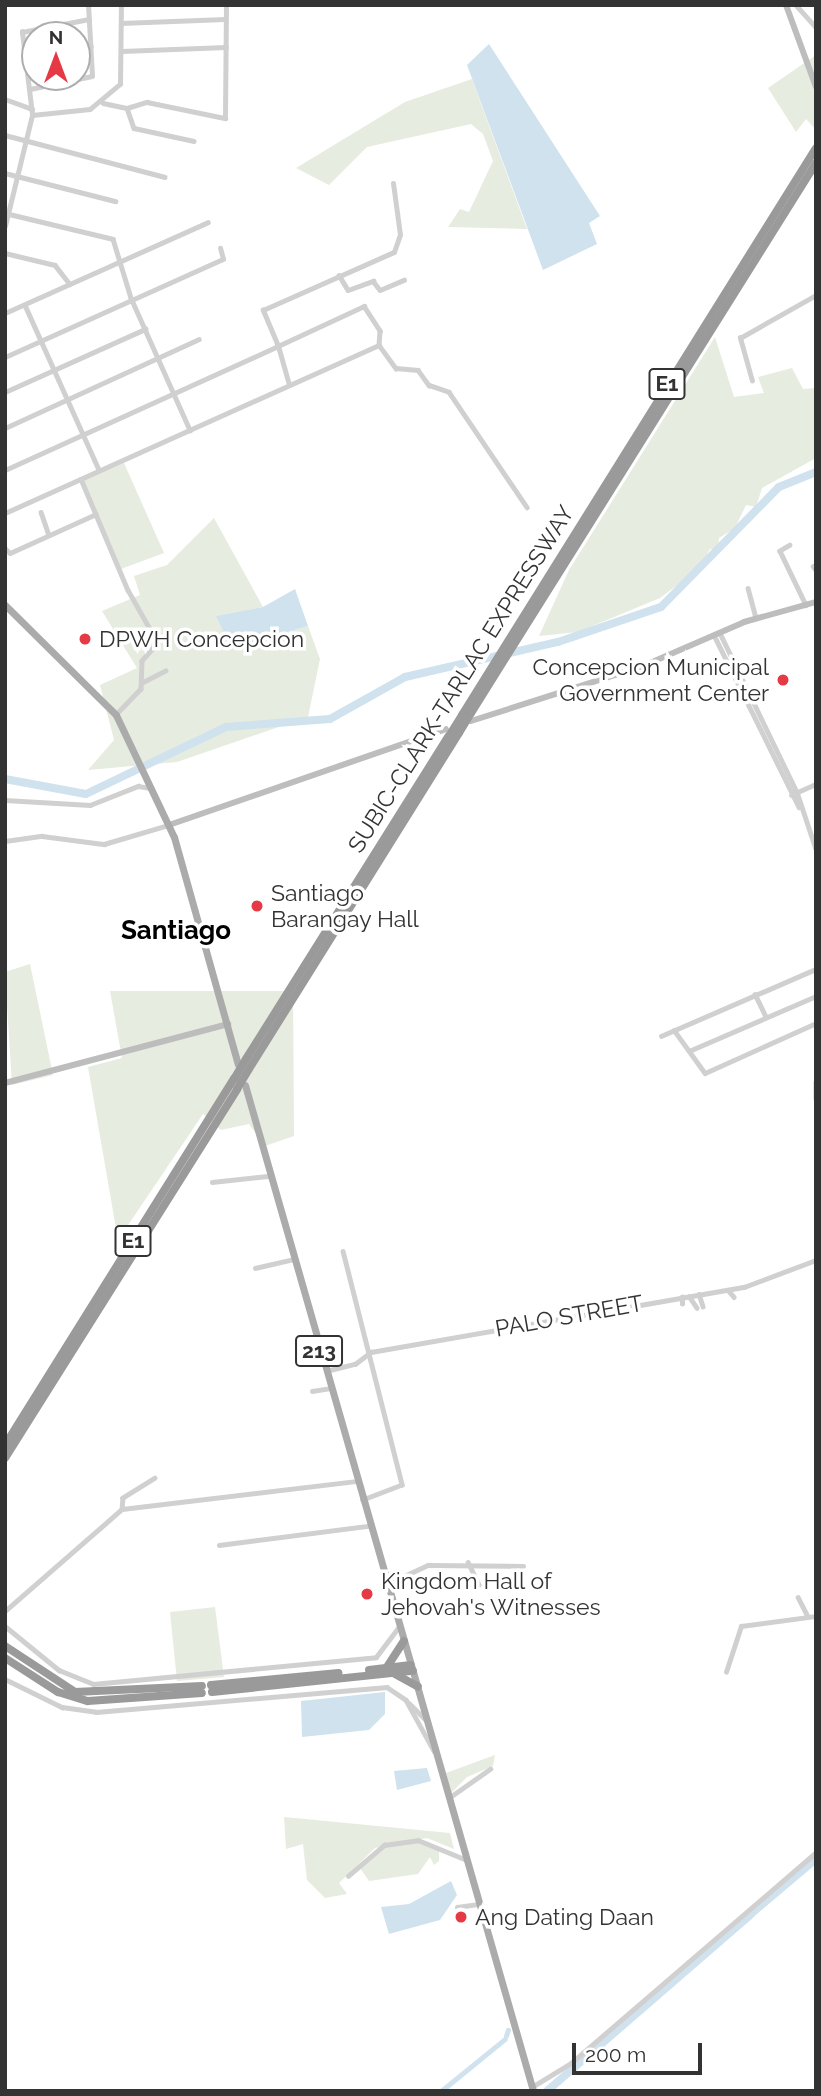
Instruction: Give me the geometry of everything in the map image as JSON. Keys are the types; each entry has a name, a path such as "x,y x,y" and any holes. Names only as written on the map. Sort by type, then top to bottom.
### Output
{"highway":[{"name":"SUBIC-CLARK-TARLAC EXPRESSWAY","path":"5,1458 241,1087 249,1069 459,733 524,621 816,148"},
{"name":"SUBIC-CLARK-TARLAC EXPRESSWAY","path":"5,1445 448,733 468,716 475,692 524,621 816,163"},
{"path":"384,1671 396,1661 404,1641"},
{"path":"5,1646 33,1673"},
{"path":"5,1653 33,1673"},
{"path":"5,1658 33,1673"},
{"path":"5,1664 87,1694 207,1689 412,1668"},
{"path":"384,1671 418,1687"}],"main road":[{"path":"786,5 816,87"},
{"path":"468,716 643,666 756,618 816,603"},
{"path":"7,611 116,715 169,825 228,1024 242,1062"},
{"path":"169,825 448,733"},
{"path":"5,1083 228,1024"},
{"name":"213","path":"241,1087 293,1259 368,1526 428,1721 533,2089"}],"street":[{"path":"79,21 89,19 88,5"},
{"path":"103,103 121,80 121,5"},
{"path":"5,99 32,112 103,103 127,108 147,102 225,118 226,5"},
{"path":"796,5 816,27"},
{"path":"121,23 225,19"},
{"path":"122,51 226,47"},
{"path":"5,226 32,112 30,91"},
{"path":"127,108 134,128 194,141"},
{"path":"5,135 165,177"},
{"path":"5,173 115,201"},
{"path":"289,385 278,346 263,310 399,244 393,183"},
{"path":"7,214 110,237 131,298 190,430"},
{"path":"5,313 118,265 208,222"},
{"path":"5,357 131,298 223,259 220,248"},
{"path":"5,253 55,265 70,284"},
{"path":"339,275 348,290 373,281 380,290 404,281"},
{"path":"752,381 740,338 816,295"},
{"path":"25,305 99,470"},
{"path":"5,470 363,306 380,331 379,345 396,369 418,370 429,384 449,392 527,507"},
{"path":"5,392 145,329"},
{"path":"5,428 199,339"},
{"path":"5,513 379,345"},
{"path":"80,479 128,590 158,639 142,662 142,683"},
{"path":"41,512 49,535"},
{"path":"10,553 96,514"},
{"path":"790,545 780,551 806,605"},
{"path":"5,548 16,560"},
{"path":"748,588 756,618"},
{"path":"717,633 797,792 799,808"},
{"path":"717,633 816,849"},
{"path":"116,715 142,683 165,671"},
{"path":"791,795 816,783"},
{"path":"5,800 90,805 138,786 150,786"},
{"path":"5,841 42,836 104,844 169,825"},
{"path":"661,1036 816,969"},
{"path":"755,994 766,1017"},
{"path":"689,1051 816,996"},
{"path":"674,1030 705,1073 816,1023"},
{"path":"816,1082 816,1098"},
{"path":"212,1182 268,1176"},
{"path":"343,1251 371,1352 402,1487 362,1501"},
{"path":"255,1268 293,1259"},
{"name":"PALO STREET","path":"324,1371 355,1364 371,1352 728,1290 816,1260"},
{"path":"728,1290 734,1297"},
{"path":"699,1294 703,1306"},
{"path":"682,1304 686,1296 696,1308"},
{"path":"312,1391 330,1388"},
{"path":"122,1509 123,1498 155,1478"},
{"path":"5,1611 122,1509 357,1481"},
{"path":"219,1545 368,1526"},
{"path":"468,1562 479,1584"},
{"path":"386,1584 421,1567 468,1562 523,1566"},
{"path":"799,1597 808,1618"},
{"path":"726,1672 741,1626 816,1616"},
{"path":"5,1626 68,1675 103,1684 376,1657 400,1626"},
{"path":"5,1679 86,1712 380,1687 405,1700 428,1721"},
{"path":"405,1700 437,1754"},
{"path":"450,1797 490,1769"},
{"path":"348,1876 378,1848 418,1840 468,1860"},
{"path":"533,2089 571,2063 816,1852"},
{"path":"457,1907 480,1904"}],"shaded area":[{"path":"816,55 816,130 806,119 796,132 768,88"},
{"path":"472,79 527,229 448,227 460,209 469,212 493,161 483,134 471,124 367,147 329,185 296,168 405,102"},
{"path":"715,337 734,397 764,393 758,377 792,368 803,389 816,388 816,458 762,488 756,507 746,505 735,528 719,538 718,551 710,549 700,568 660,598 578,632 539,636 569,570"},
{"path":"124,463 164,553 121,569 83,480"},
{"path":"214,518 263,607 217,616 232,649 308,626 320,659 308,717 177,762 88,770 114,740 100,685 137,668 102,611 140,595 134,576 167,565"},
{"path":"30,964 53,1075 12,1085 5,972"},
{"path":"110,991 293,991 294,1136 265,1146 249,1124 221,1130 203,1114 118,1240 88,1067 122,1058"},
{"path":"215,1607 224,1677 177,1681 170,1612"},
{"path":"495,1755 493,1766 467,1777 451,1793 446,1773"},
{"path":"284,1817 450,1833 454,1849 427,1838 375,1848 339,1883 347,1894 325,1898 307,1880 303,1844 286,1849"},
{"path":"420,1841 439,1851 439,1861 434,1865 430,1857 418,1874 369,1881 360,1868 382,1848"}],"water":[{"path":"489,44 600,216 589,223 597,244 543,270 467,65"},
{"path":"295,589 308,626 232,649 216,616 263,607"},
{"path":"385,1692 385,1714 369,1730 302,1737 301,1701"},
{"path":"427,1768 431,1781 397,1790 394,1771"},
{"path":"451,1881 457,1895 440,1920 389,1934 381,1907 409,1904"}],"waterway":[{"path":"5,779 86,794 226,727 330,719 405,677 558,642 661,607 779,487 816,472"},
{"path":"752,1913 816,1859"},
{"path":"547,2091 751,1914"},
{"path":"506,2036 508,2030"},
{"path":"441,2091 505,2039"}],"place":[{"name":"DPWH Concepcion","path":"85,639"},
{"name":"Concepcion Municipal Government Center","path":"783,680"},
{"name":"Santiago Barangay Hall","path":"257,906"},
{"name":"Kingdom Hall of Jehovah's Witnesses","path":"367,1594"},
{"name":"Ang Dating Daan","path":"461,1917"}],"district":[{"name":"Santiago","path":"176,931"}]}
